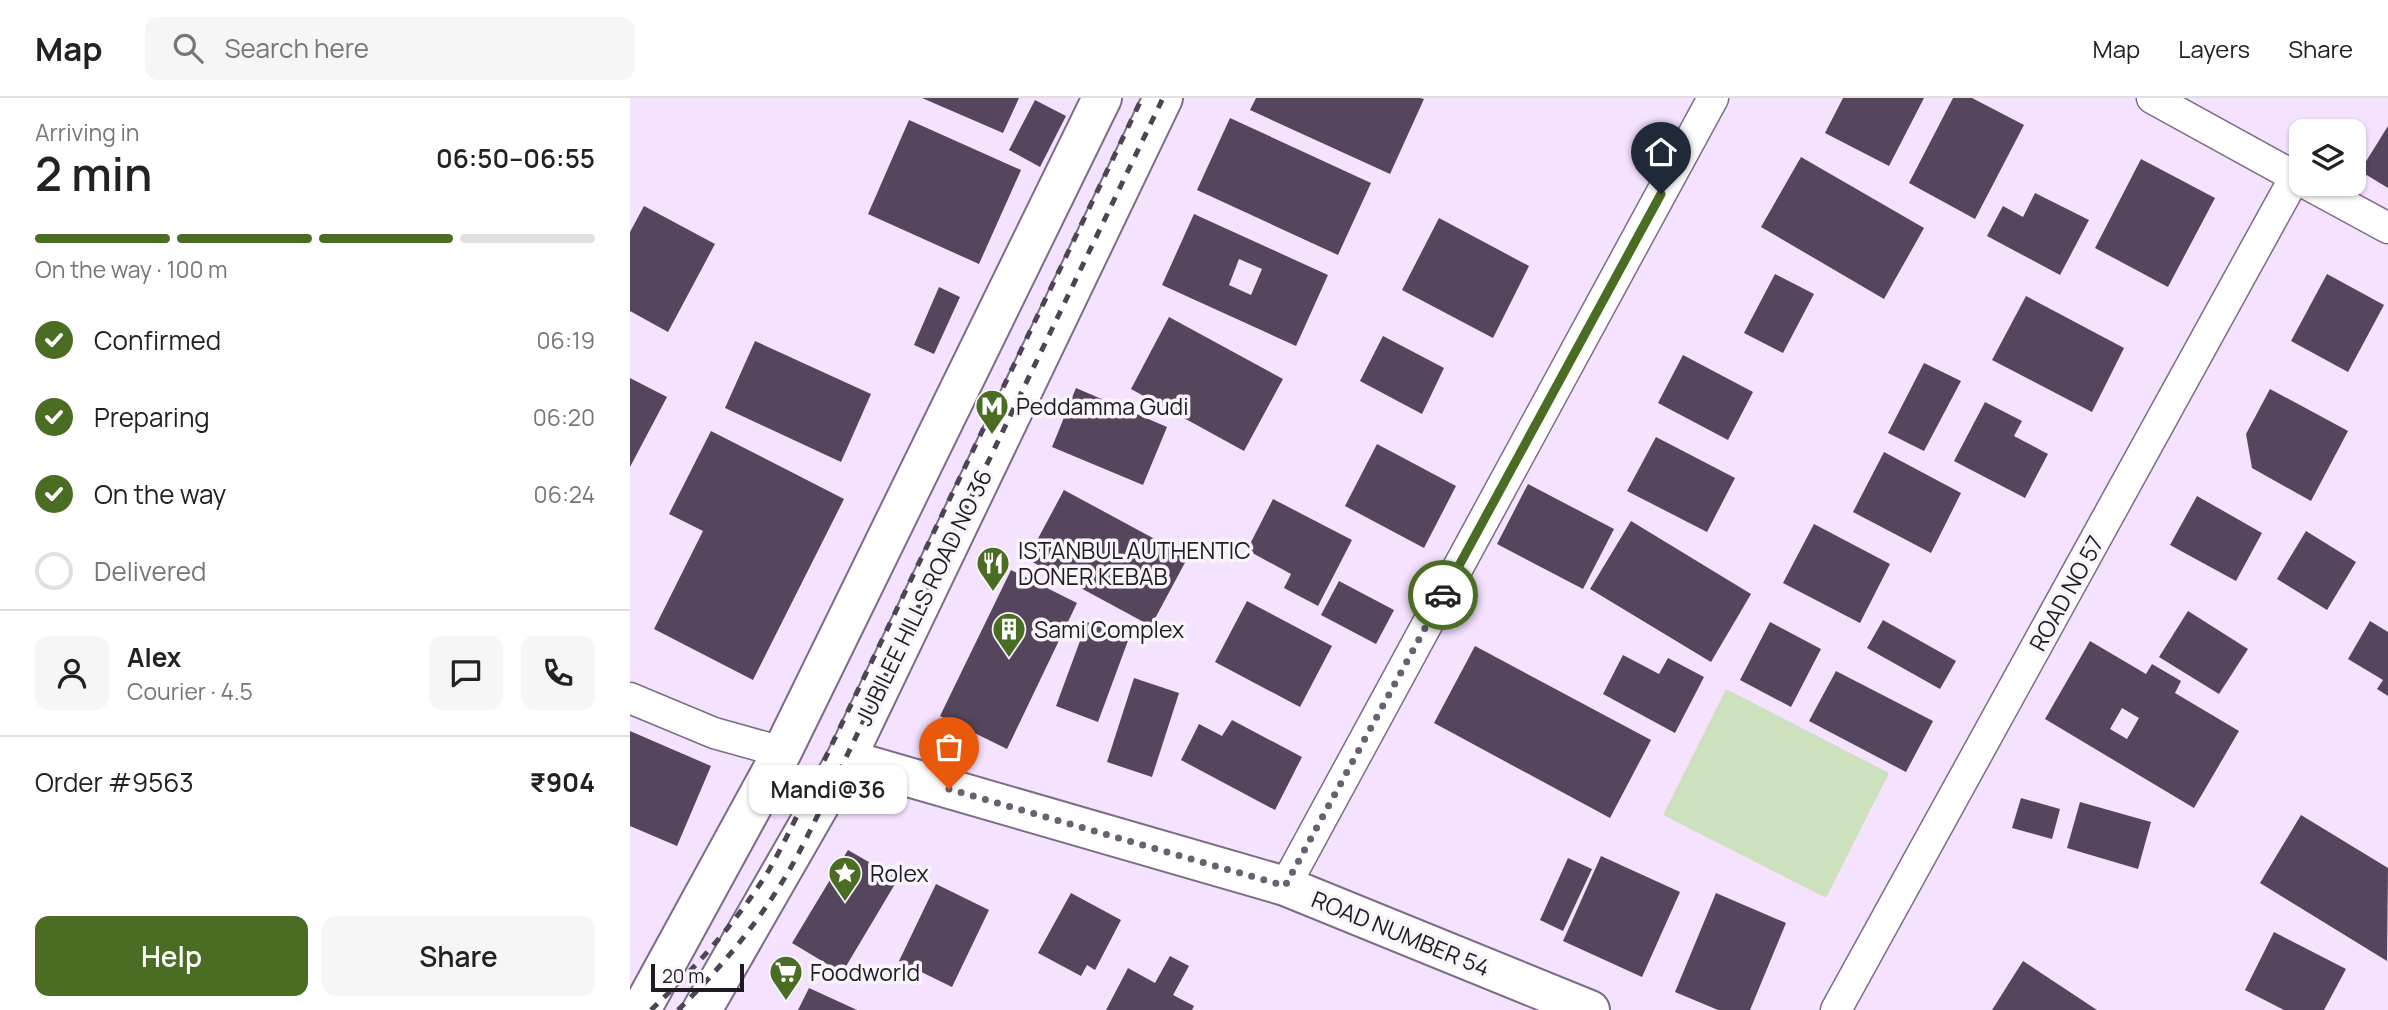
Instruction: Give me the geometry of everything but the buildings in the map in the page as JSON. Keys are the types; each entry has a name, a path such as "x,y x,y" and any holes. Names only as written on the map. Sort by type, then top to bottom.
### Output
{"main road":[{"path":"641,1010 782,752 1102,98"},
{"name":"JUBILEE HILLS ROAD NO 36","path":"702,1010 846,758 1163,98"},
{"name":"ROAD NUMBER 54","path":"846,758 1285,886 1590,1010"}],"street":[{"path":"1285,886 1713,98"},
{"path":"2152,98 2289,173"},
{"name":"ROAD NO 57","path":"1836,1010 2292,196"},
{"path":"2330,196 2388,228"},
{"path":"630,698 714,733 782,752"}],"green space":[{"path":"1726,689 1889,773 1826,898 1663,815"}],"railway":[{"path":"651,1010 684,978 729,926 775,860 1142,98"},
{"path":"678,1010 748,931 796,859 1163,98"}],"way so far":[{"path":"949,789 1285,886 1443,595"}],"place":[{"name":"Peddamma Gudi","path":"992,436"},
{"name":"ISTANBUL AUTHENTIC DONER KEBAB","path":"993,593"},
{"name":"Sami Complex","path":"1009,659"},
{"name":"Mandi@36","path":"949,789"},
{"name":"Rolex","path":"845,903"},
{"name":"Foodworld","path":"786,1002"}],"route":[{"path":"1443,595 1661,194"}]}
